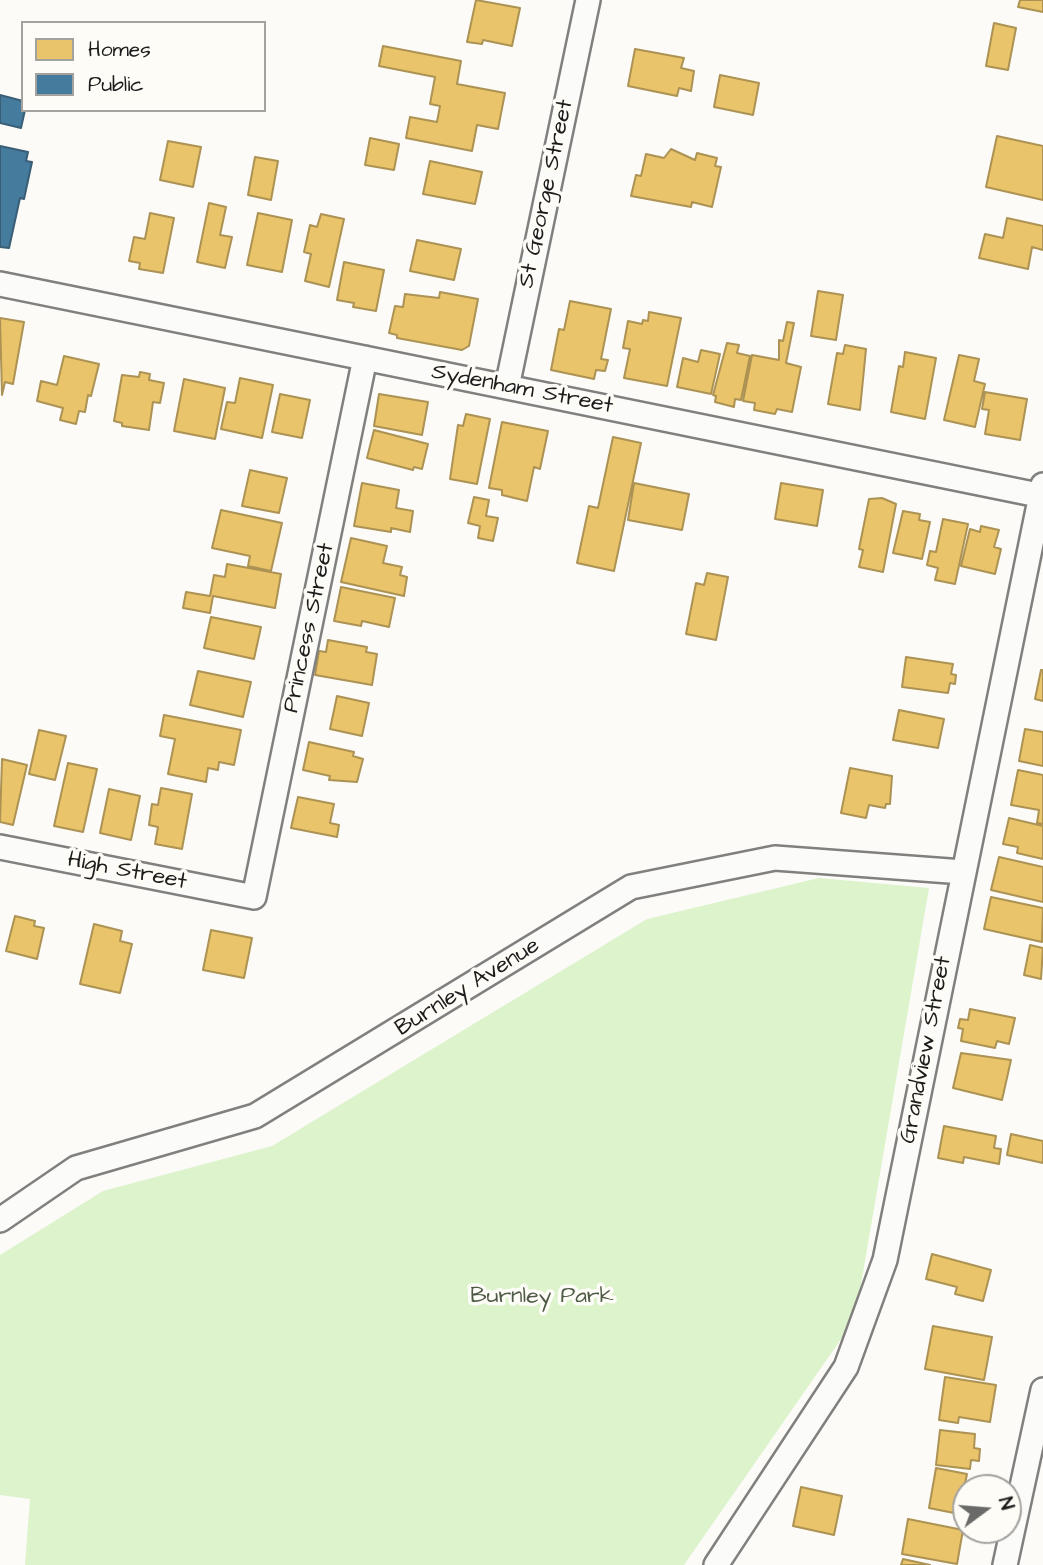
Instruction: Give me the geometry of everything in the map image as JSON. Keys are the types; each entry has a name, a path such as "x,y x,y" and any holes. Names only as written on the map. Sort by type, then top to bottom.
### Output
{"street":[{"name":"St George Street","path":"507,387 588,0"},
{"name":"Sydenham Street","path":"0,284 1042,492"},
{"name":"Princess Street","path":"254,897 365,358"},
{"name":"Grandview Street","path":"716,1565 846,1367 880,1272 1042,492"},
{"name":"High Street","path":"0,847 254,897"},
{"name":"Burnley Avenue","path":"0,1220 76,1168 255,1116 631,887 775,858 963,872"},
{"path":"1005,1565 1043,1390"}],"green space":[{"name":"Burnley Park","path":"819,878 929,888 855,1319 684,1565 25,1565 30,1499 0,1495 0,1255 103,1191 272,1146 647,919"}],"building: Homes":[{"path":"476,0 520,8 512,46 483,40 482,44 467,42"},
{"path":"1020,0 1043,0 1043,12 1018,7"},
{"path":"994,23 1016,28 1008,70 986,66"},
{"path":"383,46 461,61 457,84 505,93 498,129 477,125 472,151 406,138 410,117 437,122 440,106 430,104 435,77 379,66"},
{"path":"635,49 684,58 681,68 694,71 691,91 679,88 677,96 628,86"},
{"path":"720,75 759,83 753,115 714,107"},
{"path":"997,136 1043,146 1043,200 986,187"},
{"path":"370,138 399,144 394,170 365,165"},
{"path":"168,141 201,147 193,187 160,180"},
{"path":"671,149 695,160 697,153 717,158 715,166 721,167 712,207 692,202 691,207 631,196 636,175 641,176 646,154 664,158"},
{"path":"255,157 278,161 271,200 248,195"},
{"path":"430,161 482,172 475,204 423,194"},
{"path":"209,203 226,207 220,235 232,237 225,268 197,262"},
{"path":"150,213 174,218 163,273 139,269 140,263 129,261 134,237 145,239"},
{"path":"258,213 292,220 282,272 247,265"},
{"path":"321,214 344,219 329,287 305,281 311,254 304,252 310,225 317,227"},
{"path":"1007,218 1043,226 1043,250 1032,247 1028,269 979,258 985,234 1003,238"},
{"path":"417,240 461,249 454,280 410,271"},
{"path":"344,262 384,270 376,311 353,307 354,303 337,300"},
{"path":"818,291 843,295 836,340 811,336"},
{"path":"440,292 478,299 469,346 462,350 397,338 397,335 389,333 395,306 403,307 405,294 439,298"},
{"path":"570,301 611,309 601,359 608,360 605,371 596,370 594,379 551,370 559,329 564,330"},
{"path":"649,312 681,318 667,386 624,378 630,349 623,348 628,321 642,324 643,320 648,321"},
{"path":"0,318 24,322 13,384 5,382 2,395"},
{"path":"787,322 794,323 786,363 801,367 792,412 777,409 775,414 754,410 755,403 743,401 752,355 779,360 779,340 783,341"},
{"path":"727,343 739,345 737,353 750,356 741,400 735,399 734,407 715,402 716,396 713,395"},
{"path":"845,345 866,349 860,410 828,404 837,353 843,354"},
{"path":"701,350 720,354 711,394 677,387 683,358 698,362"},
{"path":"905,352 936,358 925,419 891,412 899,366 903,367"},
{"path":"959,355 979,359 974,381 985,384 975,427 944,420"},
{"path":"64,356 99,364 85,412 79,411 76,424 60,420 63,408 37,401 41,381 57,385"},
{"path":"140,372 150,374 149,380 164,383 160,403 153,402 149,430 122,426 122,423 114,421 122,375 139,377"},
{"path":"240,378 273,385 262,438 221,429 227,402 235,403"},
{"path":"184,379 225,388 215,439 174,431"},
{"path":"985,392 1027,399 1020,440 985,434 989,410 982,409"},
{"path":"280,394 310,400 302,438 272,432"},
{"path":"379,394 428,402 422,435 374,426"},
{"path":"466,414 490,419 477,484 450,479 458,425 463,426"},
{"path":"502,422 548,431 540,469 534,467 527,501 502,495 502,490 489,488"},
{"path":"374,430 428,444 422,469 414,467 413,470 367,458"},
{"path":"613,437 641,443 614,571 577,563 589,506 598,508"},
{"path":"250,470 287,478 279,513 242,506"},
{"path":"362,483 399,490 396,508 413,511 410,532 354,526"},
{"path":"634,483 689,494 682,530 628,520"},
{"path":"781,483 823,490 817,526 775,519"},
{"path":"474,497 489,500 486,516 498,518 493,541 478,538 480,526 468,523"},
{"path":"882,498 896,504 883,572 859,567 863,550 859,549 869,499"},
{"path":"221,510 282,523 271,571 248,566 250,556 212,548"},
{"path":"903,511 920,514 919,520 930,522 922,559 893,553"},
{"path":"943,519 968,524 955,584 935,580 938,568 927,565 930,551 936,552"},
{"path":"981,526 999,530 994,547 1001,549 995,574 961,566 970,529 980,532"},
{"path":"351,538 387,546 383,563 402,567 400,575 407,577 404,596 341,582"},
{"path":"227,564 281,574 275,608 213,596 210,613 183,608 186,592 210,596 214,575 225,577"},
{"path":"707,573 728,577 716,640 686,634 696,583 704,585"},
{"path":"341,587 395,598 389,627 362,621 361,626 334,621"},
{"path":"211,617 261,627 254,659 204,648"},
{"path":"328,640 367,647 366,652 377,654 372,685 315,675 319,651 326,652"},
{"path":"906,657 953,664 951,674 956,675 955,684 950,683 948,693 902,687"},
{"path":"1043,670 1043,701 1035,699"},
{"path":"198,671 251,682 243,717 190,705"},
{"path":"337,696 369,703 362,736 330,729"},
{"path":"899,710 944,719 938,748 893,740"},
{"path":"164,715 241,730 234,765 219,762 218,770 208,768 206,782 168,774 175,739 160,736"},
{"path":"1025,729 1043,732 1043,766 1019,761"},
{"path":"39,730 66,736 55,780 29,774"},
{"path":"309,742 354,752 353,756 363,759 357,782 329,780 330,776 303,770"},
{"path":"2,759 27,765 13,825 0,822"},
{"path":"68,763 97,769 83,832 54,826"},
{"path":"850,768 892,776 890,804 886,804 885,808 869,805 866,818 841,813"},
{"path":"1018,770 1043,775 1043,824 1037,823 1039,810 1011,805"},
{"path":"161,788 192,794 182,849 155,844 158,827 149,825 152,804 158,805"},
{"path":"109,789 140,796 131,840 100,833"},
{"path":"298,797 334,804 330,823 339,825 337,837 291,828"},
{"path":"1009,818 1043,826 1043,859 1017,853 1018,847 1003,844"},
{"path":"999,857 1043,867 1043,902 991,890"},
{"path":"991,897 1043,908 1042,942 984,929"},
{"path":"15,916 35,921 34,926 44,928 37,959 6,951"},
{"path":"94,924 122,931 120,941 132,944 120,993 80,984"},
{"path":"211,930 252,938 244,978 203,970"},
{"path":"1030,945 1043,948 1041,979 1024,975"},
{"path":"970,1009 1015,1018 1009,1044 997,1041 995,1048 961,1041 963,1029 958,1028 960,1019 968,1020"},
{"path":"961,1053 1011,1060 1002,1100 953,1088"},
{"path":"944,1126 996,1136 994,1148 1001,1149 999,1164 964,1157 963,1163 938,1158"},
{"path":"1011,1134 1043,1141 1043,1163 1007,1155"},
{"path":"932,1254 991,1270 983,1301 955,1294 957,1287 926,1279"},
{"path":"933,1326 992,1337 984,1380 925,1369"},
{"path":"945,1377 996,1385 990,1422 959,1417 958,1423 939,1420"},
{"path":"940,1430 975,1434 974,1448 980,1449 979,1461 971,1460 970,1469 936,1465"},
{"path":"936,1468 967,1474 952,1474 952,1513 929,1508"},
{"path":"801,1487 842,1496 834,1535 793,1526"},
{"path":"908,1519 952,1528 952,1544 961,1544 957,1564 902,1554"},
{"path":"903,1559 930,1565 901,1565"}],"building: Public":[{"path":"0,95 21,100 21,112 25,112 21,128 0,123"},
{"path":"0,146 28,152 26,161 32,162 24,199 20,198 9,248 0,247"}]}
